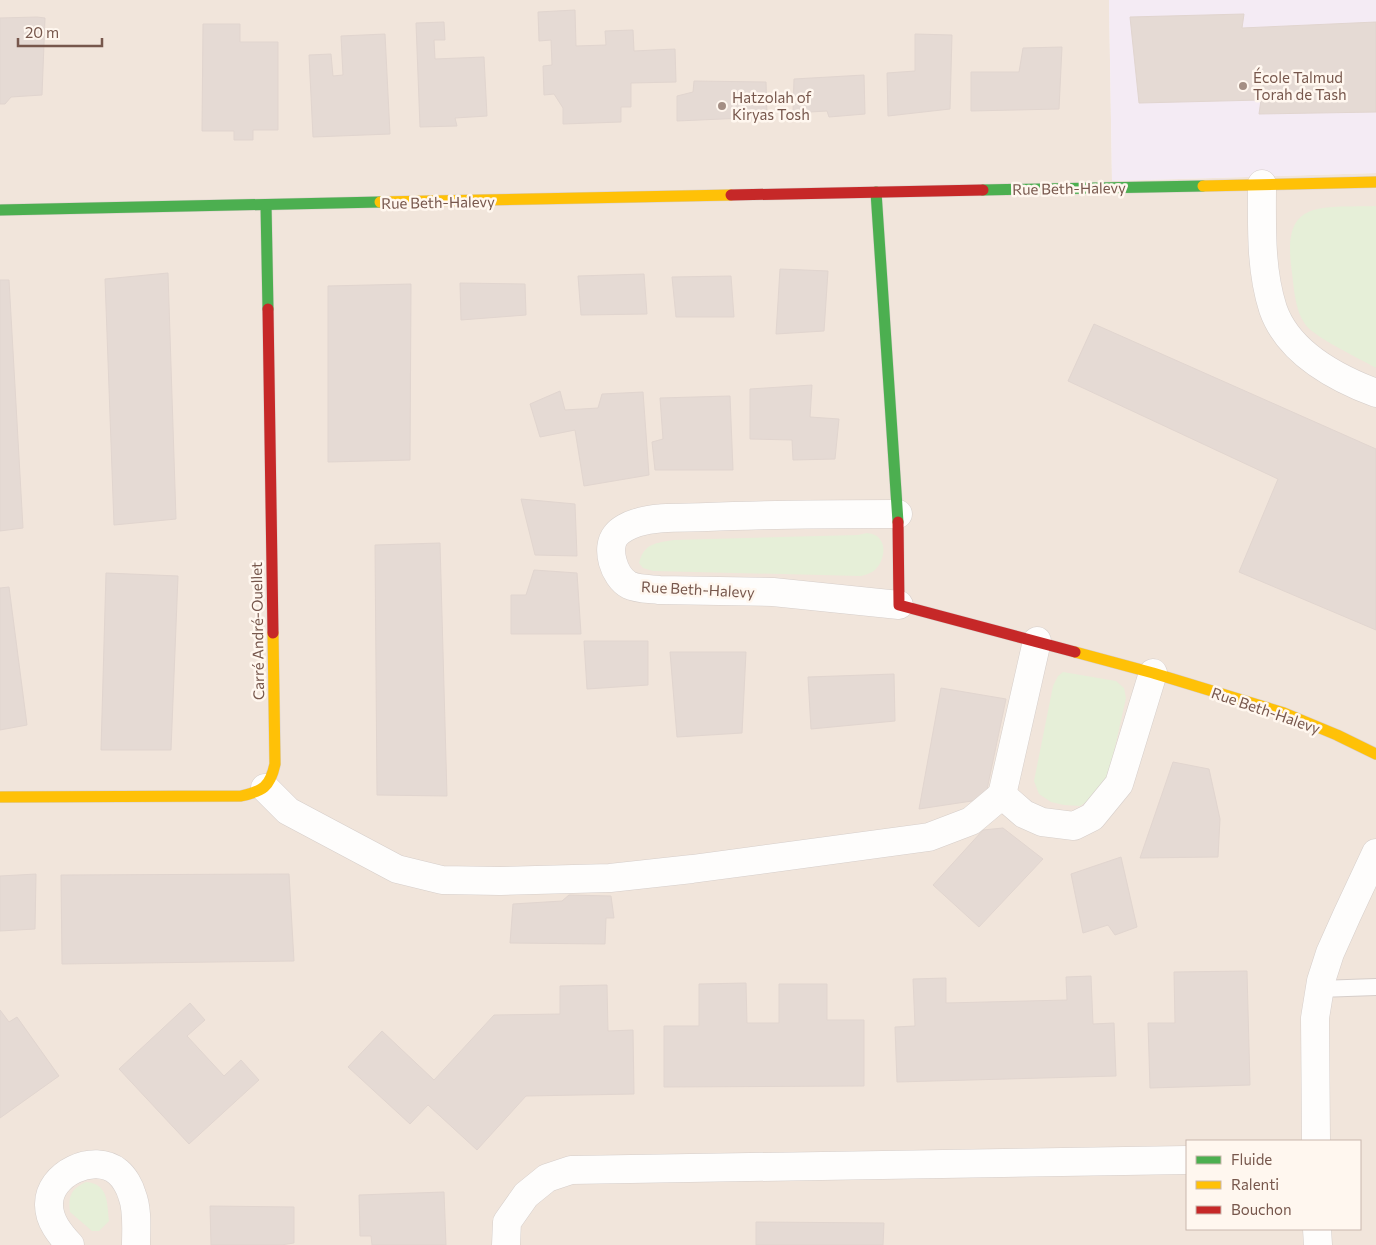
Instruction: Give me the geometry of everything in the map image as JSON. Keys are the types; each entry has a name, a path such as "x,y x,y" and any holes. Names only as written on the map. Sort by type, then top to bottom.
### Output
{"street":[{"name":"Rue Beth-Halevy","path":"0,210 1376,182"},
{"path":"1262,184 1263,259 1274,310 1282,326 1293,342 1324,367 1360,387 1376,393"},
{"path":"876,192 898,514 899,606"},
{"name":"Carré André-Ouellet","path":"265,788 271,781 275,764 266,206"},
{"name":"Rue Beth-Halevy","path":"898,514 755,514 655,519 626,527 616,535 611,546 616,573 628,585 659,590 773,592 899,606 1153,673 1284,714 1337,735 1376,754"},
{"path":"0,797 241,796 265,788 288,811 397,869 442,880 500,881 610,878 692,869 929,837 971,821 1002,795 1037,641"},
{"path":"1002,795 1024,814 1042,822 1074,826 1092,817 1119,784 1153,673"},
{"path":"1316,1140 1315,1018 1319,989 1330,954 1376,853"},
{"path":"506,1245 507,1222 526,1195 546,1178 571,1170 1186,1160"},
{"path":"70,1245 62,1236 50,1215 48,1204 50,1194 54,1186 65,1175 89,1165 99,1165 118,1172 126,1182 132,1195 135,1209 136,1245"},
{"path":"1317,1230 1318,1245"}],"lane":[{"path":"1319,989 1376,987"}],"shaded area":[{"path":"0,0 1109,0 1112,181 1376,173 1376,1245 0,1245"},
{"name":"École Talmud Torah de Tash","path":"1109,0 1376,0 1376,173 1112,181"}],"green space":[{"path":"1376,206 1376,368 1317,335 1305,324 1299,312 1296,299 1290,249 1292,231 1298,219 1308,212 1321,208"},
{"path":"867,533 875,535 880,539 883,545 883,553 875,570 861,576 653,571 643,568 639,563 644,551 652,545 674,540 858,535"},
{"path":"1063,672 1116,681 1124,688 1126,698 1109,774 1099,791 1080,806 1051,802 1039,794 1034,781 1053,686 1058,676"},
{"path":"86,1182 99,1186 103,1190 107,1201 109,1221 99,1231 92,1231 70,1212 70,1197 77,1187"}],"building":[{"path":"575,10 576,46 606,45 605,31 633,30 634,51 675,49 676,82 631,83 631,107 621,107 621,122 563,124 563,108 554,94 544,95 543,66 552,65 551,40 539,41 538,12"},
{"path":"1244,14 1242,28 1376,22 1376,112 1259,114 1261,100 1139,103 1130,17"},
{"path":"0,18 45,18 42,95 11,97 5,104 0,104"},
{"path":"444,22 445,40 434,40 435,59 484,57 487,116 455,118 457,126 420,127 416,23"},
{"path":"203,24 240,24 240,42 278,42 278,130 253,130 253,140 234,140 234,131 202,131"},
{"path":"385,34 390,134 313,137 309,55 331,54 333,76 343,75 341,36"},
{"path":"915,34 952,35 950,109 888,116 887,73 915,71"},
{"path":"1062,47 1059,109 971,111 971,72 1019,72 1023,48"},
{"path":"864,75 865,114 829,117 827,111 793,113 794,79"},
{"name":"Hatzolah of Kiryas Tosh","path":"694,81 766,82 767,117 677,121 677,96 693,92"},
{"path":"780,269 828,271 824,331 776,334"},
{"path":"168,273 176,519 114,525 105,279"},
{"path":"644,274 647,314 581,315 578,276"},
{"path":"731,276 734,317 676,317 672,277"},
{"path":"0,280 9,280 23,528 0,531"},
{"path":"460,283 525,284 526,315 461,320"},
{"path":"411,284 410,460 328,462 328,286"},
{"path":"1094,324 1376,449 1376,630 1239,572 1278,479 1068,381"},
{"path":"812,385 810,417 839,419 835,459 793,460 792,440 750,439 750,389"},
{"path":"560,391 565,410 598,408 602,394 643,392 649,475 584,486 575,430 540,437 530,404"},
{"path":"730,396 733,470 655,470 652,442 663,439 660,398"},
{"path":"521,499 575,504 577,556 535,555"},
{"path":"440,543 447,796 377,795 375,545"},
{"path":"534,570 577,573 581,634 511,634 511,595 526,595"},
{"path":"106,573 178,576 171,750 101,750"},
{"path":"9,587 27,725 0,730 0,588"},
{"path":"584,641 648,641 648,685 587,689"},
{"path":"670,652 746,652 742,733 677,737"},
{"path":"894,674 895,721 811,729 808,677"},
{"path":"941,688 1006,699 985,799 919,809"},
{"path":"1173,762 1209,769 1220,819 1218,857 1140,858"},
{"path":"1003,828 1043,859 979,927 933,885 983,830"},
{"path":"1121,857 1137,927 1115,935 1108,925 1083,933 1071,874"},
{"path":"36,874 35,929 0,931 0,876"},
{"path":"289,874 294,961 62,964 61,875"},
{"path":"569,895 611,896 614,918 606,918 605,944 510,943 513,904 562,901"},
{"path":"1247,971 1250,1085 1150,1088 1148,1023 1175,1023 1174,972"},
{"path":"1091,976 1093,1024 1114,1023 1116,1076 897,1082 895,1027 915,1026 913,979 946,978 946,1003 1067,1000 1066,977"},
{"path":"746,983 747,1023 779,1023 779,984 827,984 827,1020 864,1020 864,1086 664,1087 664,1026 699,1026 699,984"},
{"path":"607,985 608,1031 633,1030 634,1094 526,1096 477,1150 428,1105 410,1124 348,1067 382,1031 434,1080 494,1015 560,1014 560,986"},
{"path":"190,1003 205,1020 187,1036 224,1076 241,1060 259,1080 189,1144 119,1069"},
{"path":"0,1010 9,1022 17,1017 59,1076 0,1118"},
{"path":"444,1192 446,1245 372,1245 371,1236 360,1236 359,1195"},
{"path":"210,1206 294,1207 294,1243 281,1245 211,1245"},
{"path":"756,1222 884,1223 883,1245 756,1245"}],"traffic: fast":[{"path":"983,190 1203,186"},
{"path":"876,192 898,522"},
{"path":"0,210 380,202"},
{"path":"266,205 268,309"}],"traffic: slow":[{"path":"1203,186 1376,182"},
{"path":"380,202 731,195"},
{"path":"0,797 241,796 260,790 271,778 275,764 273,633"},
{"path":"1075,652 1153,673 1284,713 1376,754"}],"traffic: jam":[{"path":"731,195 983,190"},
{"path":"268,309 273,633"},
{"path":"898,522 899,605 1075,652"}],"place":[{"name":"École Talmud Torah de Tash","path":"1243,86"},
{"name":"Hatzolah of Kiryas Tosh","path":"722,106"}]}
